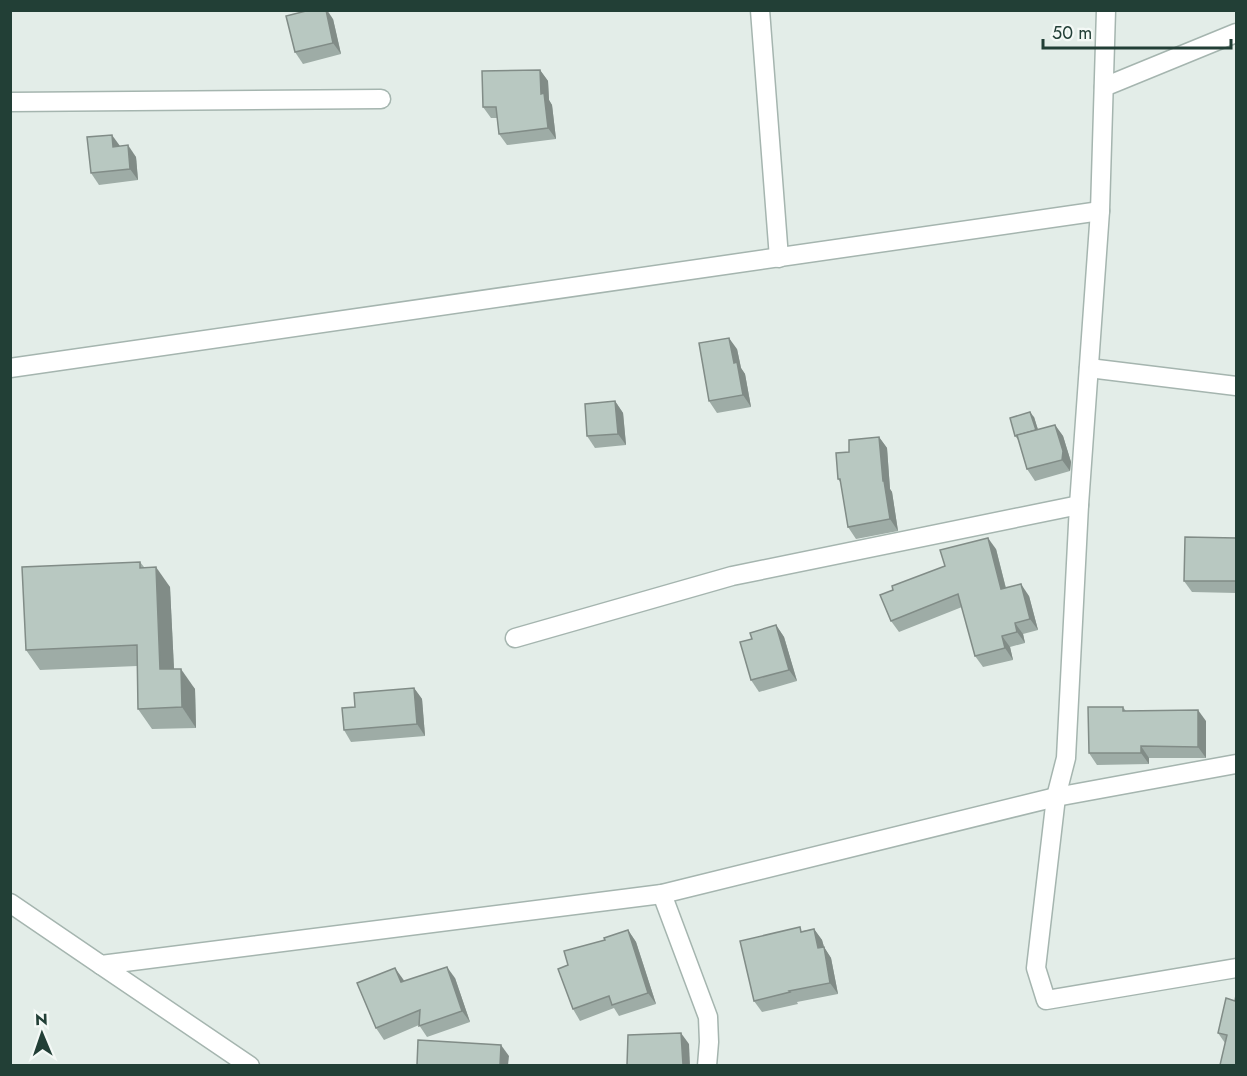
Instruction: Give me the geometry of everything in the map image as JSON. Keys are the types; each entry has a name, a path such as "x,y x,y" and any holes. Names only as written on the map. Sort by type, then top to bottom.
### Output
{"street":[{"path":"760,10 779,258"},
{"path":"1106,10 1100,211 1079,505 1066,758 1056,797 1036,968 1046,1000 1236,968"},
{"path":"1104,87 1236,33"},
{"path":"10,102 381,99"},
{"path":"10,368 1100,211"},
{"path":"1089,368 1236,386"},
{"path":"515,638 732,576 1079,505"},
{"path":"101,965 662,894 1056,797 1236,764"},
{"path":"662,894 708,1017 707,1065"},
{"path":"10,903 250,1065"}],"building":[{"path":"310,10 326,10 333,43 295,52 286,16"},
{"path":"540,70 541,94 544,93 548,128 499,134 496,107 483,107 482,71"},
{"path":"112,135 113,147 128,145 130,169 91,173 87,137"},
{"path":"729,338 734,363 737,362 743,395 709,401 699,343"},
{"path":"615,401 618,434 587,436 585,404"},
{"path":"1030,412 1036,430 1015,436 1010,418"},
{"path":"1055,425 1063,451 1062,460 1027,469 1017,435"},
{"path":"879,437 883,481 890,519 848,527 840,479 838,479 836,453 849,452 849,440"},
{"path":"1185,537 1236,538 1236,581 1184,581"},
{"path":"988,538 1001,589 1021,584 1030,619 1015,623 1017,632 1002,636 1005,648 975,656 958,594 891,621 880,595 893,590 892,586 945,566 940,550"},
{"path":"140,562 140,568 156,567 160,669 181,669 182,707 138,709 137,645 26,650 22,567"},
{"path":"776,625 789,670 751,680 740,642 752,639 750,633"},
{"path":"414,688 417,724 344,730 342,708 355,707 354,693"},
{"path":"1088,707 1123,707 1123,711 1198,710 1198,747 1141,746 1141,753 1089,753"},
{"path":"800,927 801,932 814,929 818,948 824,947 830,983 754,1001 740,941"},
{"path":"628,930 648,993 612,1005 609,996 573,1009 558,969 568,965 564,951 605,940 604,938"},
{"path":"447,967 462,1011 419,1026 420,1010 376,1028 357,983 395,968 401,982"},
{"path":"1236,995 1236,1065 1220,1065 1227,1035 1218,1033 1226,998 1235,1001"},
{"path":"681,1033 683,1065 627,1065 628,1035"},
{"path":"418,1040 501,1045 500,1065 417,1065"}]}
